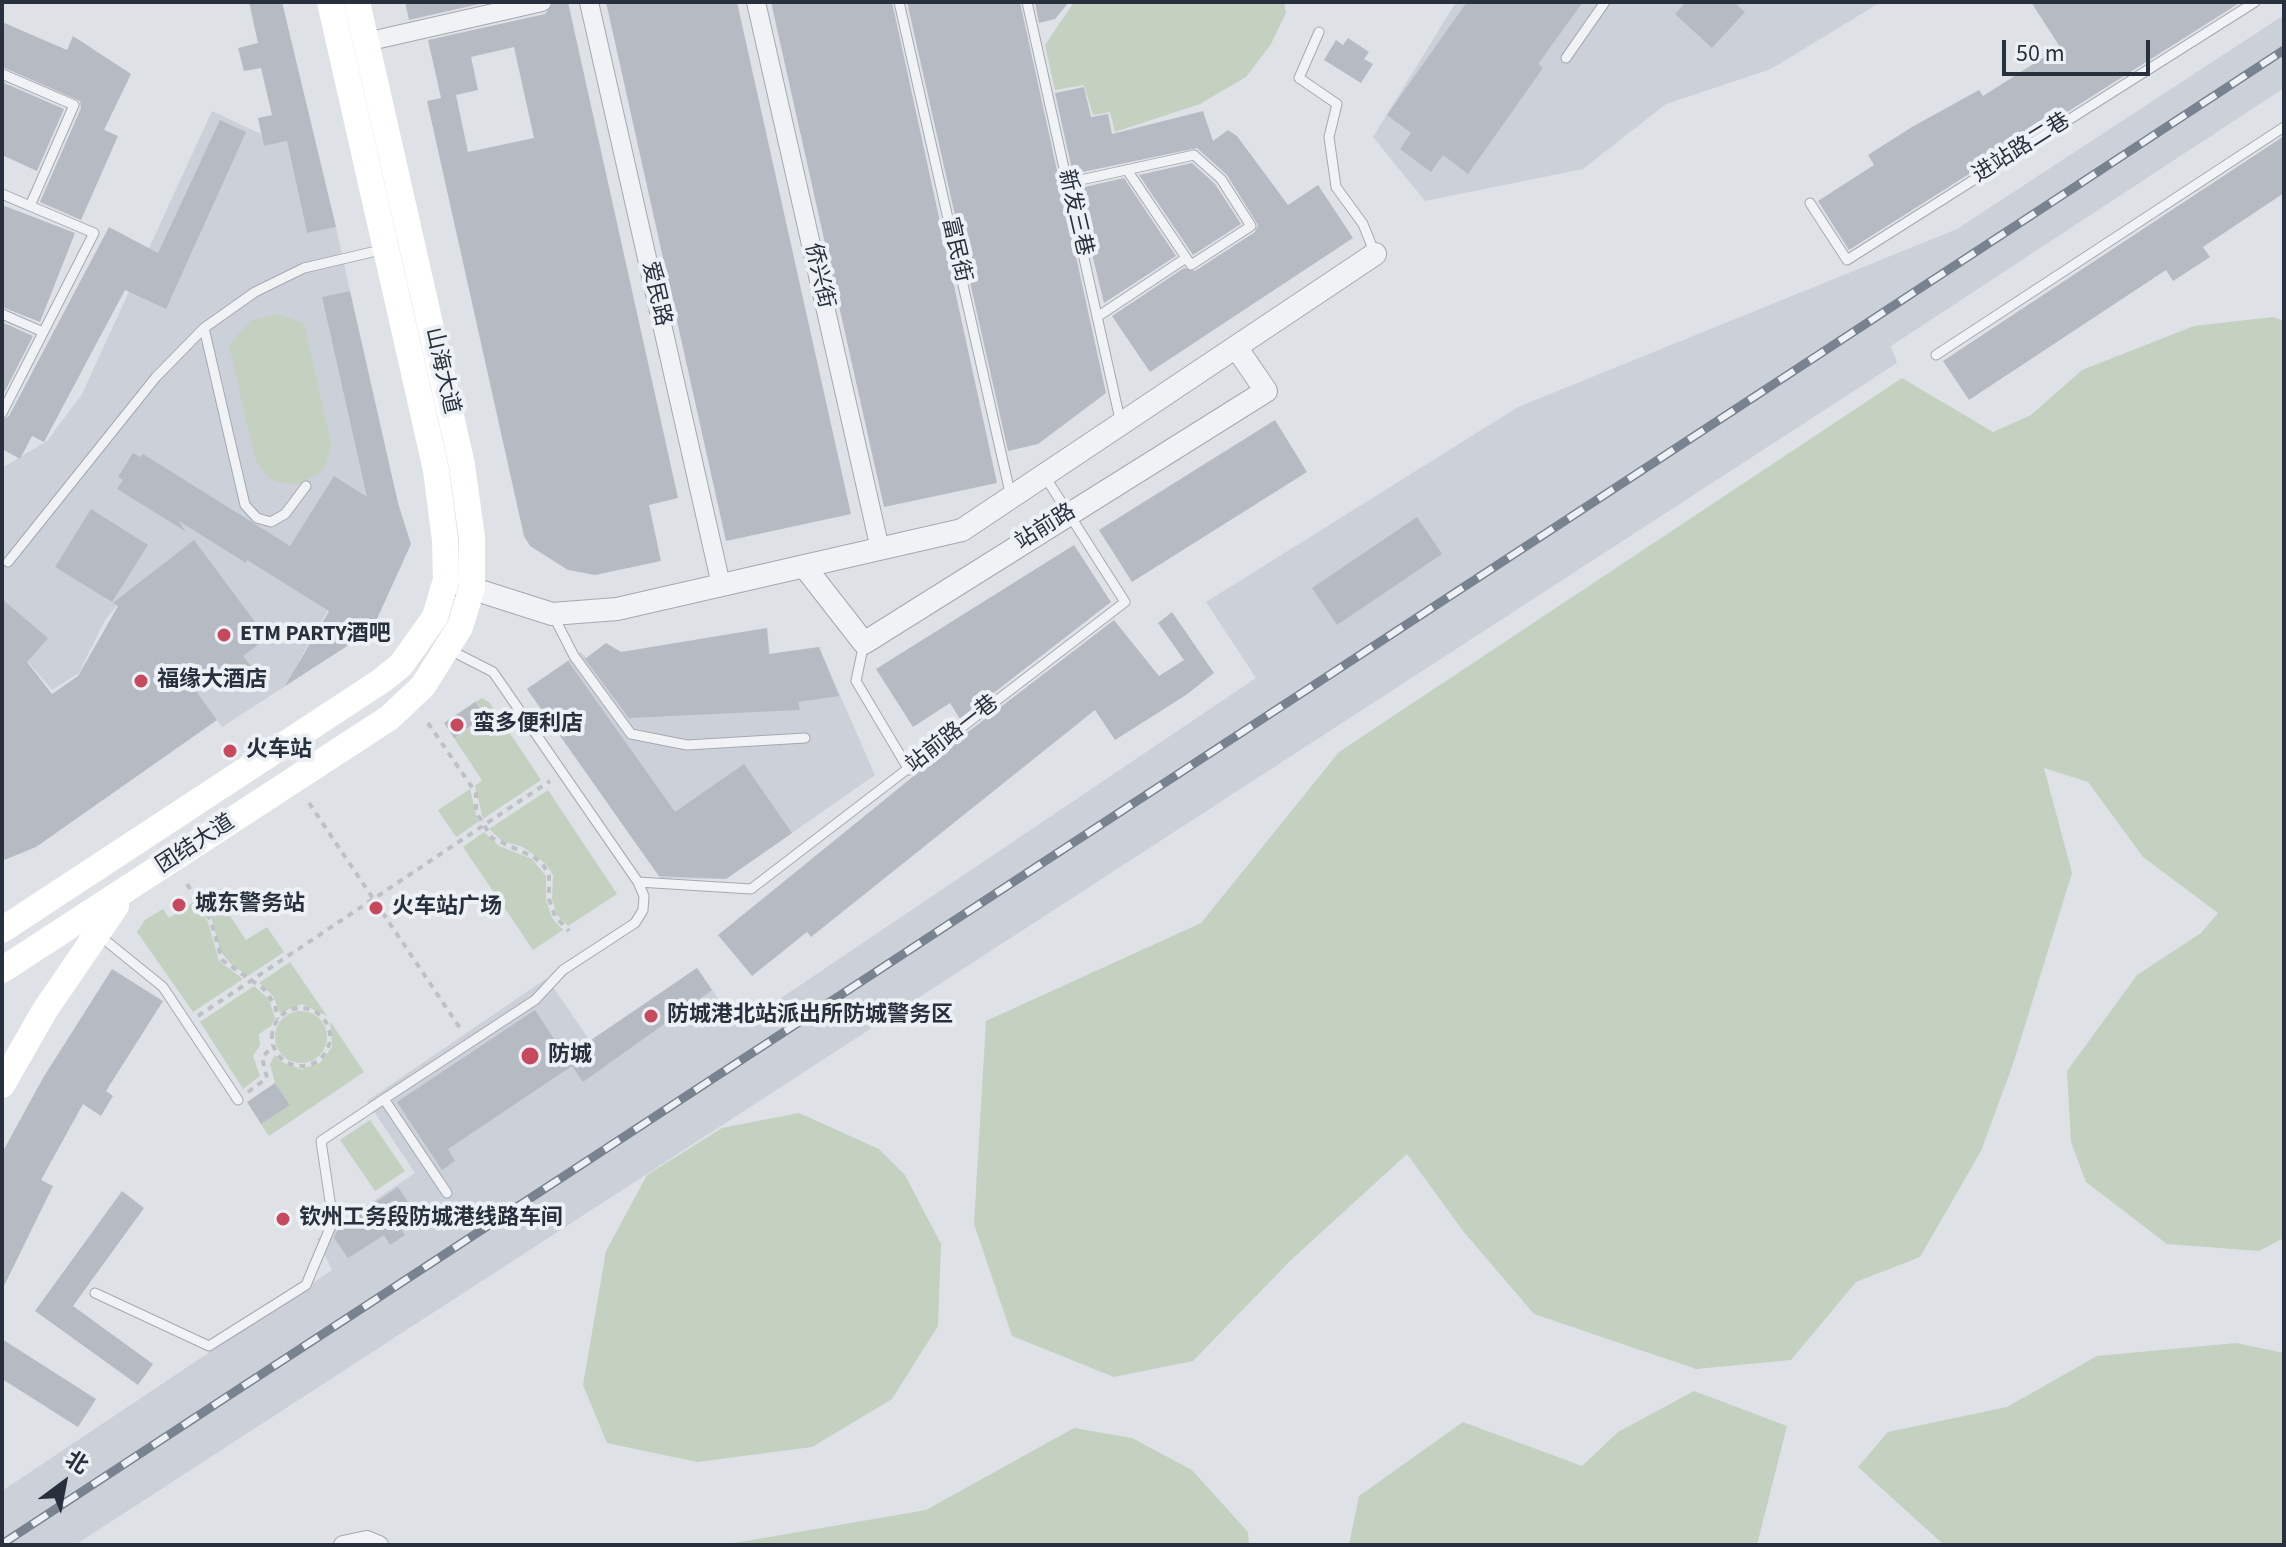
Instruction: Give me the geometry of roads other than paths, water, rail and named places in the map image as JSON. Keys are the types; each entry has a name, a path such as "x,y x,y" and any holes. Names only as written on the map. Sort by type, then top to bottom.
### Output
{"main road":[{"name":"山海大道","path":"330,2 436,470 445,540 446,580 435,617 425,636 401,665 369,689"},
{"name":"山海大道","path":"357,2 462,465 472,538 472,588 449,649 423,686 389,718"},
{"name":"团结大道","path":"2,930 369,689"},
{"name":"团结大道","path":"90,925 128,889 389,718"},
{"path":"2,970 90,925"},
{"path":"2,1085 90,925"}],"street":[{"path":"366,42 542,2"},
{"name":"爱民路","path":"589,2 721,585"},
{"name":"侨兴街","path":"756,2 880,549"},
{"name":"站前路","path":"446,580 552,614 617,609 962,530 1375,254"},
{"name":"站前路","path":"864,643 1266,391 1236,347"},
{"path":"804,566 864,643"},
{"path":"343,1545 367,1540 379,1545"}],"lane":[{"name":"富民街","path":"899,2 1011,497"},
{"name":"新发三巷","path":"1027,2 1121,424"},
{"path":"1566,58 1605,2"},
{"name":"进站路二巷","path":"1810,203 1847,260 2255,2"},
{"path":"1319,32 1299,78 1337,104 1329,137 1336,187 1363,224 1375,254"},
{"path":"2,74 74,105 30,206"},
{"path":"1936,355 2284,127"},
{"path":"1067,183 1194,155 1221,179 1251,226 1191,265 1127,170"},
{"path":"2,194 94,233 2,413"},
{"path":"8,562 156,377 204,328 255,292 304,268 412,243"},
{"path":"1097,317 1186,258"},
{"path":"2,314 43,332"},
{"path":"204,328 245,505 257,518 271,522 285,514 306,486"},
{"name":"站前路一巷","path":"638,882 751,889 1125,602 1044,475"},
{"path":"552,614 574,656 631,734 687,745 805,738"},
{"path":"95,1293 209,1346 306,1285 333,1221 321,1141 535,1000 563,970 635,923 643,910 644,896 638,882 493,672 425,636"},
{"path":"864,643 856,681 909,770"},
{"path":"90,925 163,987 238,1100"},
{"path":"384,1099 447,1193"}],"railway":[{"path":"2,1544 2284,50"}],"place":[{"name":"ETM PARTY酒吧","path":"224,635"},
{"name":"福缘大酒店","path":"141,681"},
{"name":"蛮多便利店","path":"457,725"},
{"name":"火车站","path":"230,751"},
{"name":"城东警务站","path":"179,905"},
{"name":"火车站广场","path":"376,908"},
{"name":"防城港北站派出所防城警务区","path":"651,1016"},
{"name":"防城","path":"530,1056"},
{"name":"钦州工务段防城港线路车间","path":"283,1219"}]}
